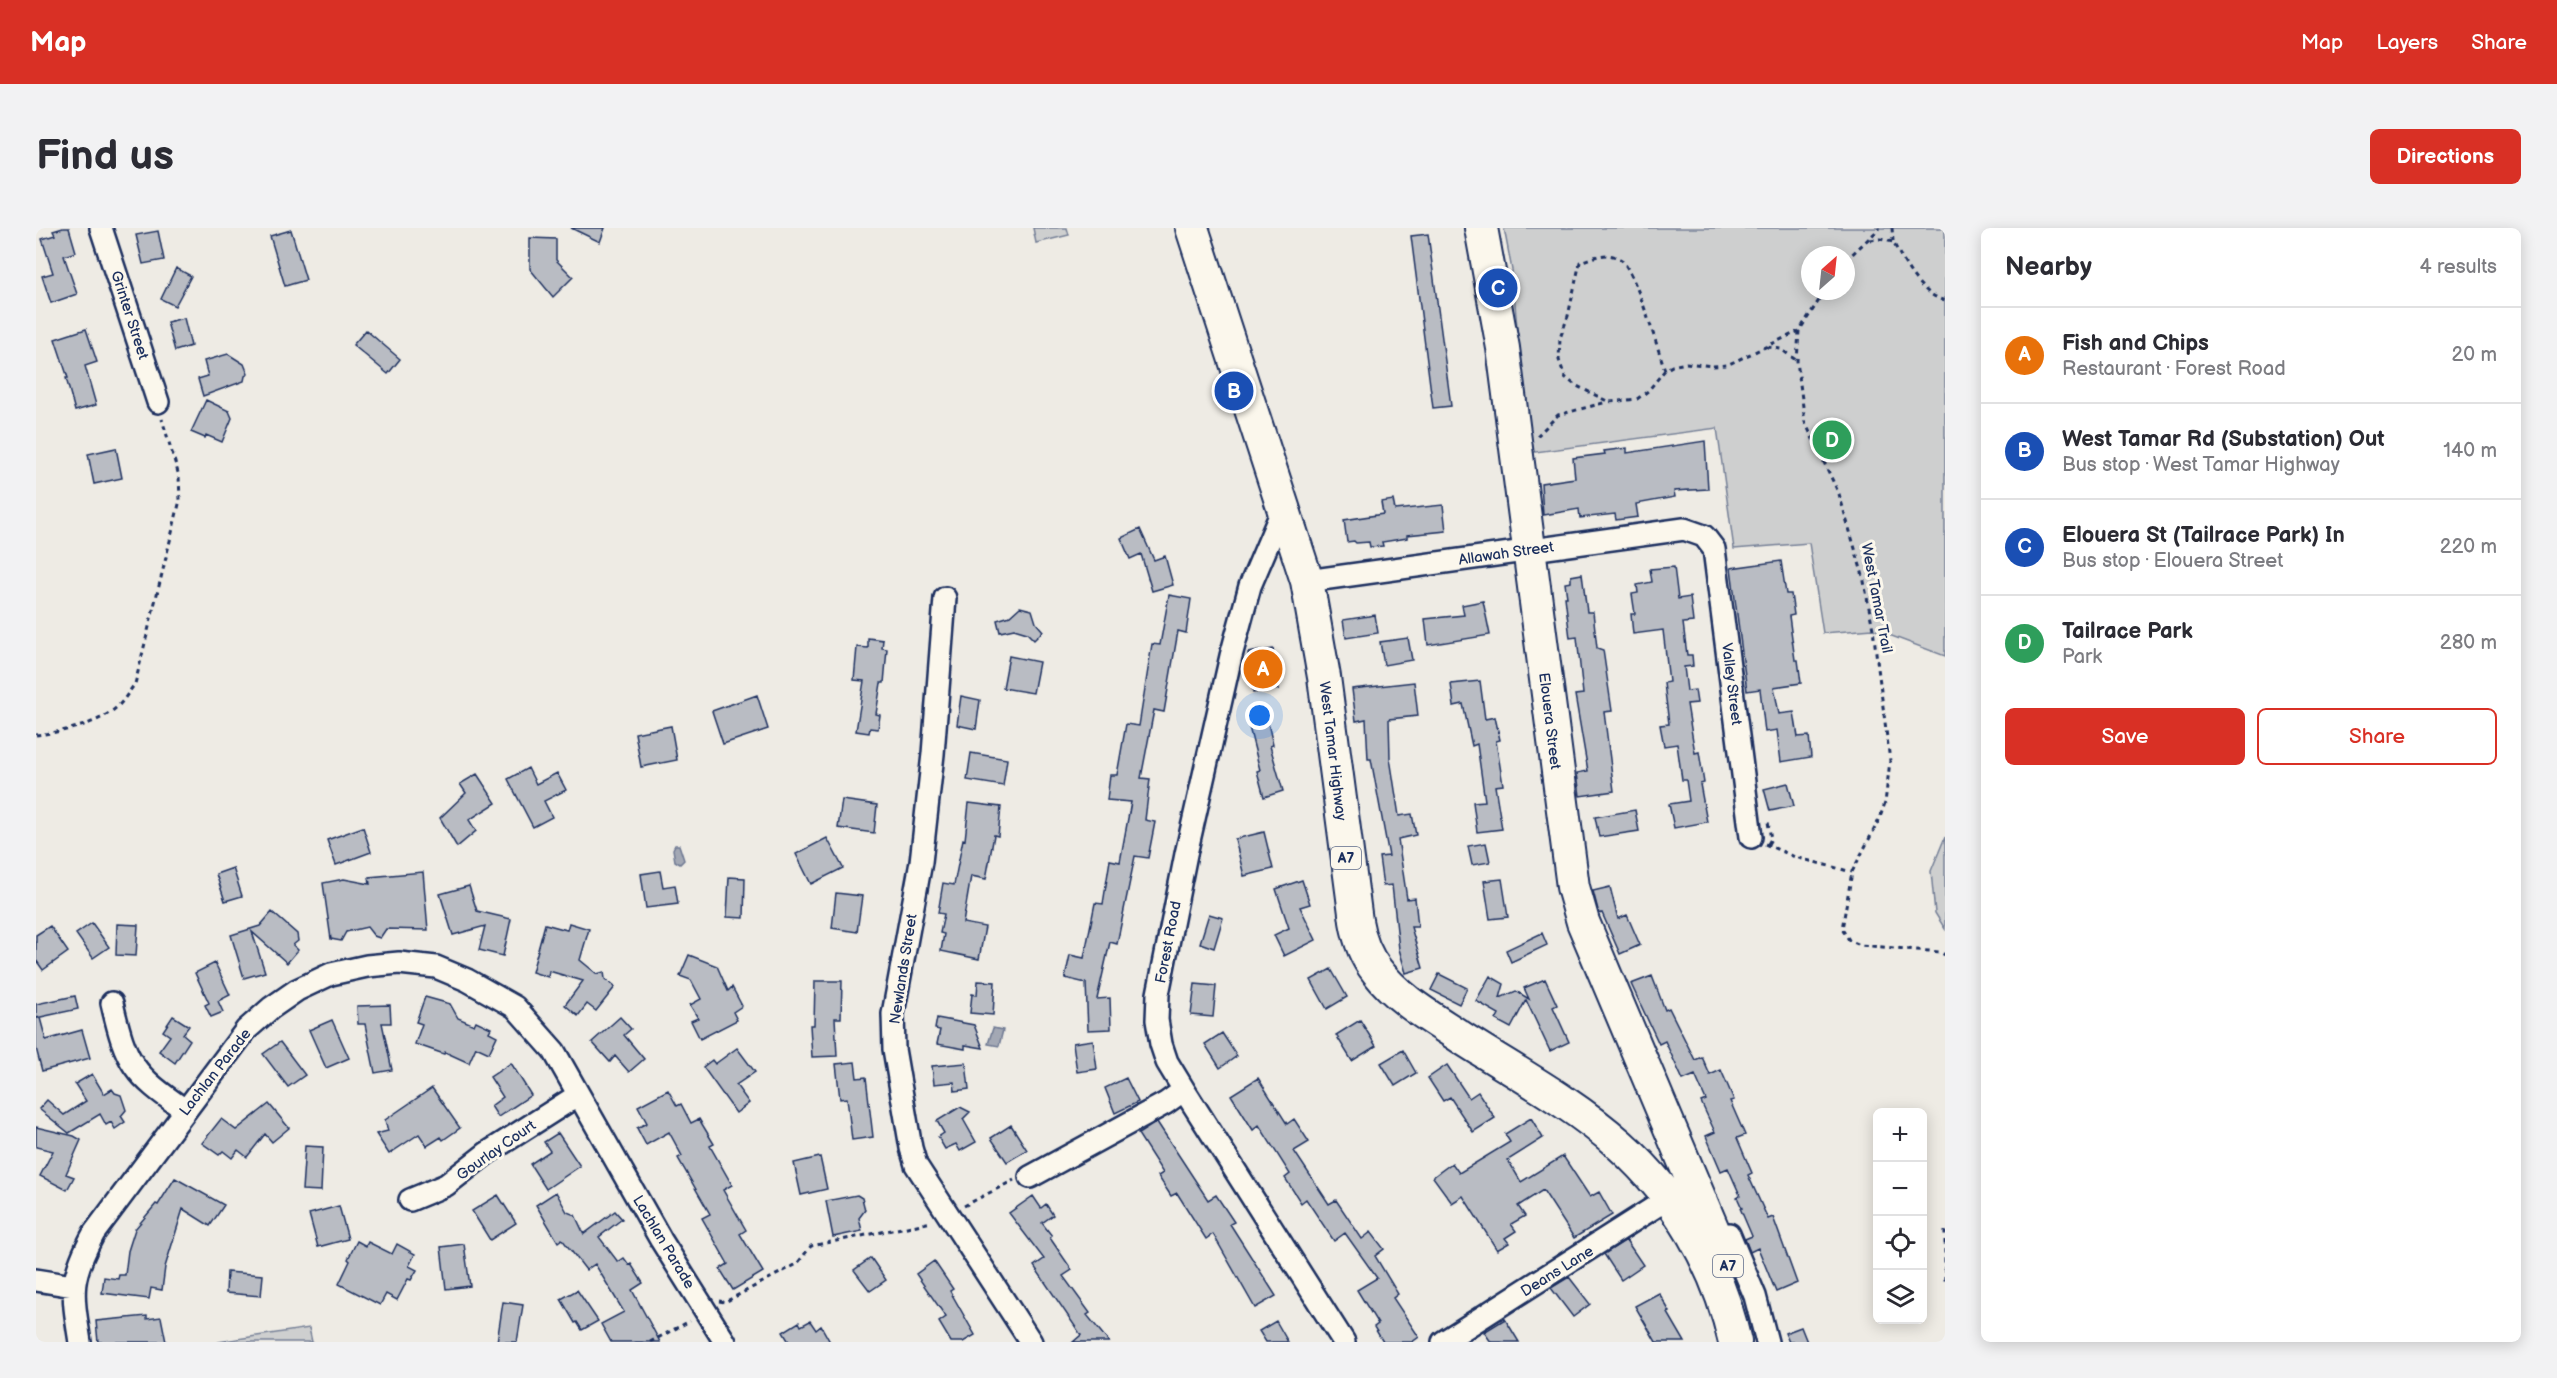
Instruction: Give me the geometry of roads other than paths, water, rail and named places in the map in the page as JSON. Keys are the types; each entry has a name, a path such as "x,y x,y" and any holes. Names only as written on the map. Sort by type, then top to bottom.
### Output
{"highway":[{"name":"West Tamar Highway","path":"1192,228 1303,569 1324,677 1362,945 1376,970 1392,987 1427,1015 1593,1123 1648,1172 1684,1196 1732,1276 1751,1342"},
{"name":"Elouera Street","path":"1481,228 1503,348 1527,549 1573,887 1587,932 1684,1196"},
{"name":"West Tamar Highway","path":"1684,1196 1731,1321 1735,1342"}],"street":[{"name":"Grinter Street","path":"101,228 158,402"},
{"name":"Forest Road","path":"1284,505 1250,586 1232,656 1186,854 1158,994 1157,1020 1167,1062 1344,1342"},
{"name":"Allawah Street","path":"1260,561 1281,555 1303,569 1527,549 1684,529 1704,536"},
{"name":"Valley Street","path":"1704,536 1714,549 1751,837"},
{"name":"Newlands Street","path":"945,598 933,754 921,862 893,1014 894,1049 916,1165 943,1218 1031,1342"},
{"name":"Lachlan Parade","path":"80,1342 73,1286 80,1259 94,1233 246,1030 271,1008 297,990 331,974 367,966 399,963 436,967 467,980 515,1007 554,1051 661,1240 725,1342"},
{"path":"112,1003 121,1043 134,1068 152,1087 185,1110"},
{"path":"1030,1177 1166,1103 1184,1090"},
{"name":"Gourlay Court","path":"410,1200 446,1185 487,1153 578,1095"},
{"name":"Deans Lane","path":"1443,1342 1684,1196"},
{"path":"1684,1196 1711,1207 1730,1235 1755,1296 1767,1342"},
{"path":"36,1280 73,1286"}],"place":[{"name":"Elouera St (Tailrace Park) In","path":"1498,288"},
{"name":"West Tamar Rd (Substation) Out","path":"1234,391"},
{"name":"Tailrace Park","path":"1832,440"},
{"name":"Fish and Chips","path":"1263,669"}]}
